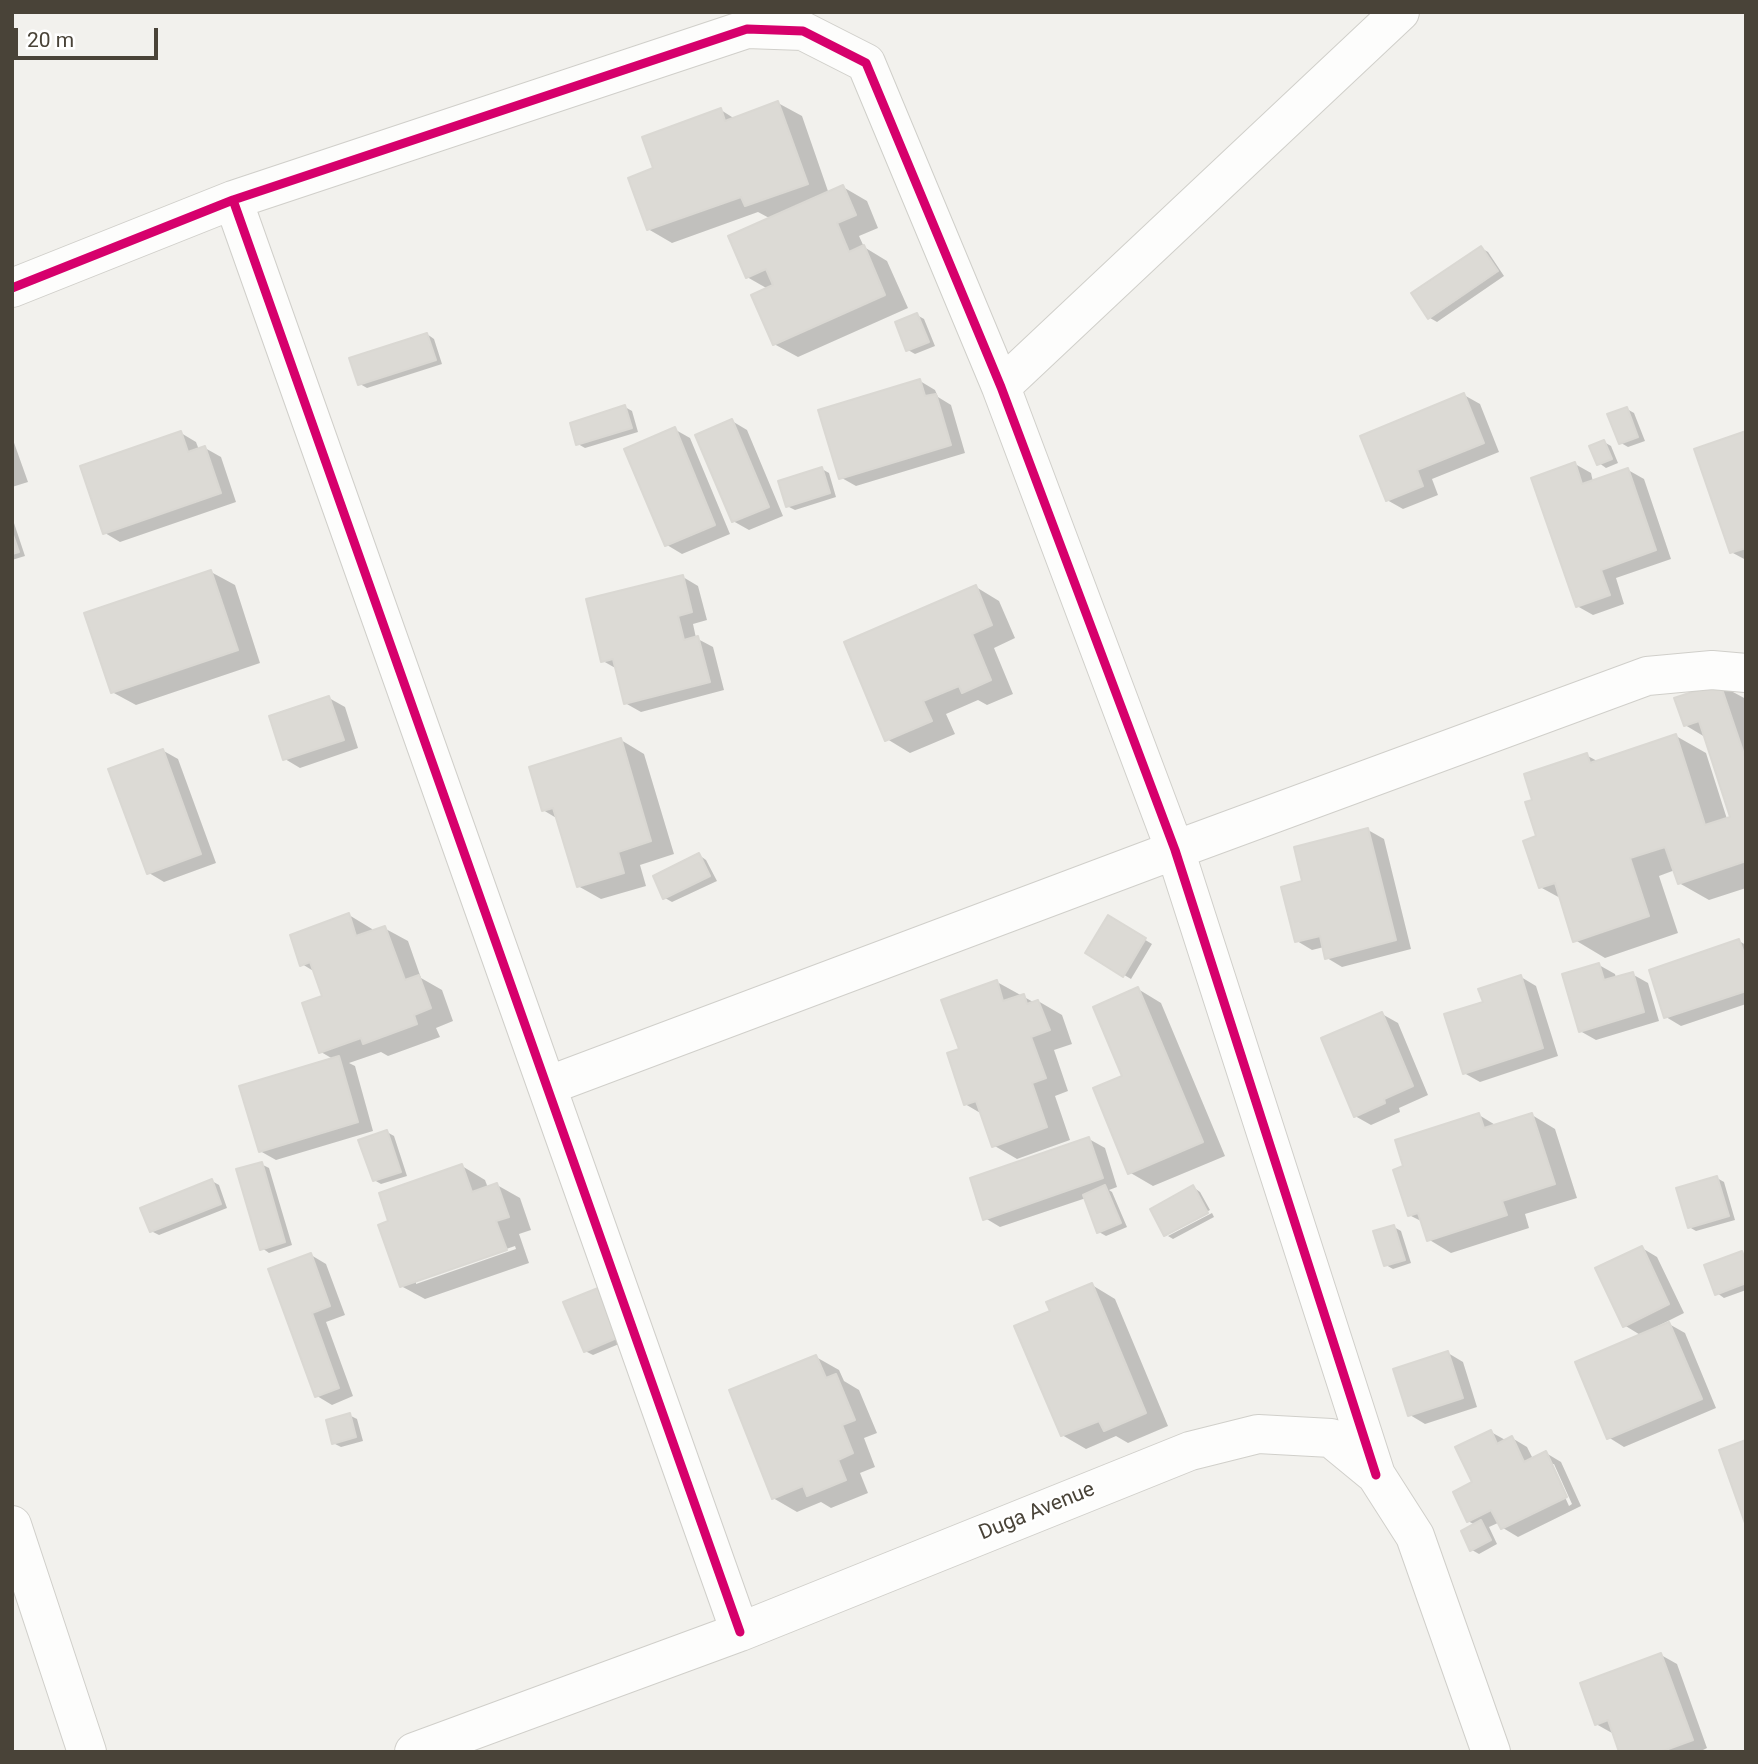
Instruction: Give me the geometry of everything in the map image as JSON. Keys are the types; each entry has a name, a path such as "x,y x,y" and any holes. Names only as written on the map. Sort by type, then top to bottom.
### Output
{"street":[{"path":"1001,387 1400,12"},
{"path":"12,288 233,200 747,29 803,31 866,62 1001,387 1175,850 1376,1475"},
{"path":"233,200 740,1632"},
{"path":"547,1086 1647,676 1712,670 1746,673"},
{"name":"Duga Avenue","path":"414,1752 740,1632 1190,1451 1258,1434 1331,1438 1376,1475 1415,1536 1491,1752"},
{"path":"12,1525 87,1752"}],"building":[{"path":"778,101 808,184 745,206 741,197 647,230 628,178 653,168 642,137 721,108 725,121"},
{"path":"843,185 856,215 837,223 849,252 864,245 885,295 773,345 751,295 773,285 766,269 746,278 728,236"},
{"path":"1481,246 1498,271 1428,319 1411,293"},
{"path":"917,313 929,342 906,351 895,322"},
{"path":"427,333 436,360 358,385 349,358"},
{"path":"920,379 925,396 936,394 951,445 839,479 818,410"},
{"path":"1464,393 1484,443 1417,470 1423,486 1386,501 1360,436"},
{"path":"625,405 632,428 576,445 570,423"},
{"path":"1627,407 1638,437 1619,444 1607,414"},
{"path":"732,419 769,507 732,522 695,435"},
{"path":"675,427 715,525 665,546 624,449"},
{"path":"181,431 188,452 205,446 221,493 103,534 80,466"},
{"path":"1746,431 1746,548 1730,553 1694,449"},
{"path":"1604,440 1612,459 1597,465 1589,446"},
{"path":"1575,462 1582,484 1628,468 1656,550 1601,570 1610,595 1576,607 1531,478"},
{"path":"822,467 830,493 786,507 778,481"},
{"path":"12,532 19,552 12,554"},
{"path":"211,570 238,650 111,693 84,613"},
{"path":"683,575 692,612 678,616 684,640 698,636 710,682 624,704 613,659 601,662 586,599"},
{"path":"976,585 992,625 972,634 991,680 962,693 959,686 923,701 932,721 885,741 844,642"},
{"path":"1720,683 1746,760 1746,861 1678,884 1665,847 1630,858 1649,916 1573,942 1555,883 1539,888 1523,841 1536,836 1525,802 1532,800 1524,774 1587,753 1590,763 1676,734 1705,825 1730,817 1699,721 1684,726 1674,698"},
{"path":"329,696 344,740 283,760 269,716"},
{"path":"621,738 651,841 618,852 624,873 577,887 553,808 542,811 529,767"},
{"path":"163,749 201,854 147,874 108,769"},
{"path":"1368,828 1396,940 1325,959 1320,936 1295,942 1281,887 1302,881 1294,847"},
{"path":"699,853 710,876 663,899 653,876"},
{"path":"349,913 356,936 385,926 405,980 419,975 431,1008 414,1015 417,1024 363,1044 361,1038 319,1053 302,1003 322,996 310,962 300,966 290,935"},
{"path":"1108,915 1146,938 1123,977 1085,953"},
{"path":"1739,939 1746,959 1746,991 1664,1018 1649,970"},
{"path":"1599,963 1604,980 1633,972 1644,1012 1579,1032 1562,974"},
{"path":"1521,975 1543,1048 1463,1074 1444,1014 1483,1002 1478,989"},
{"path":"997,980 1003,1001 1024,994 1027,1004 1038,1000 1050,1030 1031,1037 1046,1078 1032,1083 1047,1127 992,1147 976,1101 964,1105 947,1053 959,1049 941,1000"},
{"path":"1138,987 1203,1142 1128,1174 1093,1088 1122,1076 1093,1007"},
{"path":"1382,1012 1413,1086 1354,1117 1321,1038"},
{"path":"339,1056 358,1122 259,1152 239,1086"},
{"path":"1479,1113 1484,1128 1532,1113 1555,1184 1502,1201 1507,1215 1427,1241 1418,1213 1408,1216 1393,1170 1403,1166 1395,1140"},
{"path":"387,1130 401,1172 373,1181 358,1140"},
{"path":"1089,1137 1103,1178 983,1220 970,1178"},
{"path":"262,1162 285,1242 260,1250 236,1169"},
{"path":"462,1164 472,1192 497,1183 509,1217 496,1221 507,1250 400,1287 378,1225 388,1221 379,1193"},
{"path":"1717,1176 1729,1216 1688,1228 1676,1188"},
{"path":"212,1179 221,1204 150,1232 140,1208"},
{"path":"1105,1185 1121,1223 1097,1233 1083,1195"},
{"path":"1193,1185 1208,1213 1164,1236 1150,1209"},
{"path":"1394,1225 1405,1260 1384,1266 1373,1231"},
{"path":"1642,1246 1669,1304 1623,1327 1595,1268"},
{"path":"1742,1251 1746,1262 1746,1283 1715,1295 1704,1265"},
{"path":"311,1253 330,1306 312,1313 339,1388 315,1397 268,1269"},
{"path":"1092,1283 1146,1413 1104,1431 1099,1421 1061,1436 1014,1326 1050,1311 1046,1302"},
{"path":"598,1288 619,1337 584,1352 563,1302"},
{"path":"1669,1322 1702,1399 1607,1439 1575,1362"},
{"path":"1448,1351 1463,1398 1408,1416 1393,1369"},
{"path":"816,1355 826,1378 836,1374 855,1420 842,1425 853,1453 838,1460 846,1480 807,1496 803,1486 772,1499 729,1390"},
{"path":"350,1413 356,1437 332,1444 326,1420"},
{"path":"1491,1430 1497,1444 1512,1436 1524,1462 1546,1451 1567,1497 1501,1529 1491,1510 1467,1522 1453,1492 1472,1482 1455,1447"},
{"path":"1746,1440 1746,1526 1719,1450"},
{"path":"1481,1520 1491,1540 1470,1551 1461,1531"},
{"path":"1661,1653 1693,1740 1660,1752 1619,1752 1608,1720 1595,1725 1580,1683"}],"cycle path":[{"path":"12,288 233,200 747,29 803,31 866,63 1001,387 1175,850 1376,1475"},
{"path":"233,200 740,1632"}]}
